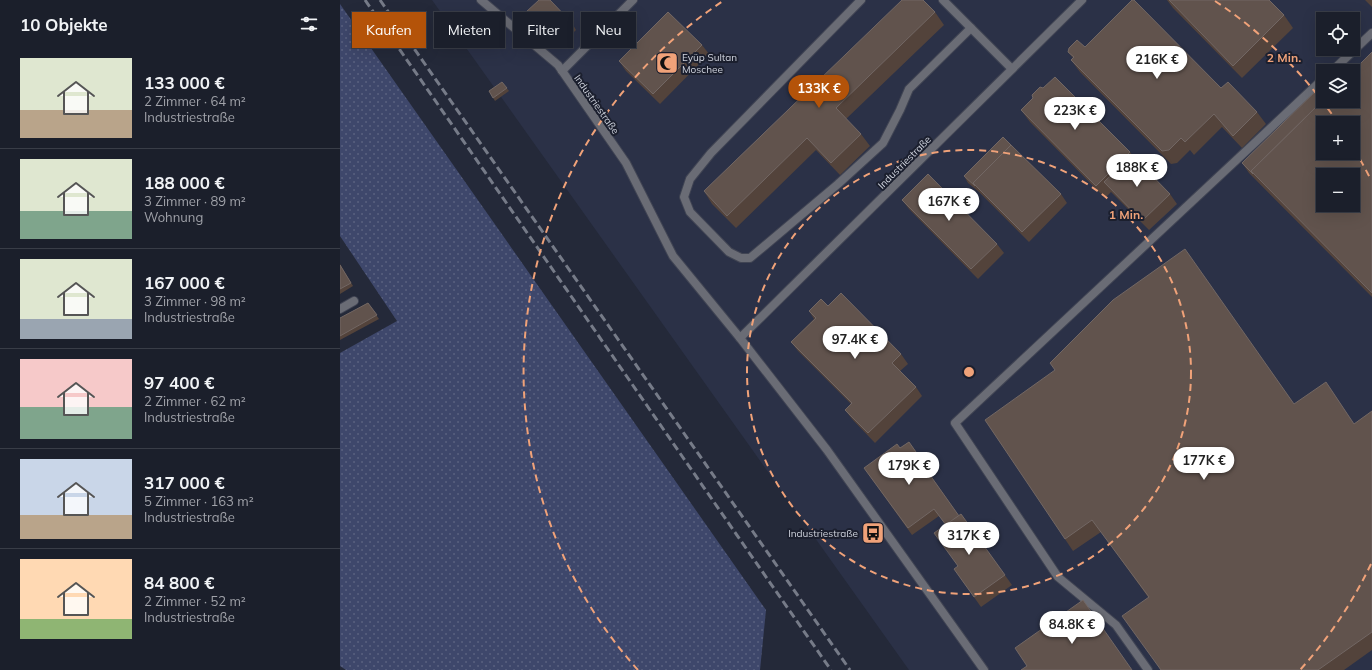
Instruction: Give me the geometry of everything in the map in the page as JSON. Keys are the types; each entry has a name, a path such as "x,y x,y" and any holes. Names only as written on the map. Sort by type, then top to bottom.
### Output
{"street":[{"name":"Industriestraße","path":"481,0 553,61 562,71 626,163 673,256 740,338 827,450 984,670"},
{"path":"562,71 634,0"},
{"path":"861,0 711,152 690,179 684,197 690,212 729,252 741,258 750,258 838,184 883,143 900,110 908,89 971,28"},
{"path":"943,0 1012,69"},
{"name":"Industriestraße","path":"740,338 1082,0"},
{"path":"1340,64 1372,34"},
{"path":"1148,670 1116,625 1058,577 955,423 1316,86"},
{"path":"340,309 354,301"}],"shaded area":[{"path":"432,0 1372,0 1372,670 909,670 466,48 505,48 505,12 441,12"},
{"path":"340,4 352,21 352,48 371,48 766,610 760,670 346,670 340,666 340,353 397,321 340,236"}],"building":[{"path":"539,0 550,0 561,12 526,12"},
{"path":"902,0 923,0 935,12 836,108 861,134 831,163 807,138 727,216 704,191"},
{"path":"1132,0 1134,0 1221,88 1228,82 1257,112 1233,136 1214,114 1185,142 1181,138 1169,150 1162,151 1071,60 1074,57 1068,52 1069,48 1077,40 1085,47"},
{"path":"1169,0 1269,0 1284,15 1233,66"},
{"name":"Eyüp Sultan Moschee","path":"668,12 702,45 653,94 619,61 632,48 636,48 636,44"},
{"path":"1372,52 1372,293 1251,171 1316,107 1360,108 1360,64"},
{"path":"1055,77 1130,152 1096,186 1021,110 1033,98 1032,95 1040,87 1043,88"},
{"path":"502,82 507,88 493,98 489,91"},
{"path":"1316,91 1316,107 1251,171 1253,174 1242,163"},
{"path":"1003,137 1011,145 973,183 975,186 964,176"},
{"path":"1011,145 1061,194 1022,232 973,183"},
{"path":"1132,155 1170,194 1142,221 1104,182"},
{"path":"928,174 997,244 971,269 902,200"},
{"path":"1185,249 1294,404 1326,382 1354,424 1372,411 1372,632 1318,670 1161,670 1122,616 1149,597 1092,520 1065,539 985,420 1055,370 1050,363 1113,300"},
{"path":"340,265 351,283 340,289"},
{"path":"841,293 901,354 892,363 916,387 868,433 845,410 852,403 791,342 816,318 809,311 821,299 828,306"},
{"path":"368,303 377,315 340,336 340,318"},
{"path":"909,442 923,462 916,467 920,472 925,468 959,516 946,525 934,509 908,528 864,468 897,444 900,448"},
{"path":"961,514 1005,575 974,597 954,569 958,566 934,533"},
{"path":"1083,600 1132,670 1021,670 1027,666 1015,648"}],"railway":[{"path":"365,0 831,670"},
{"path":"380,0 850,670"}],"place":[{"name":"Eyüp Sultan Moschee","path":"667,63"},
{"name":"Industriestraße","path":"873,533"}]}
